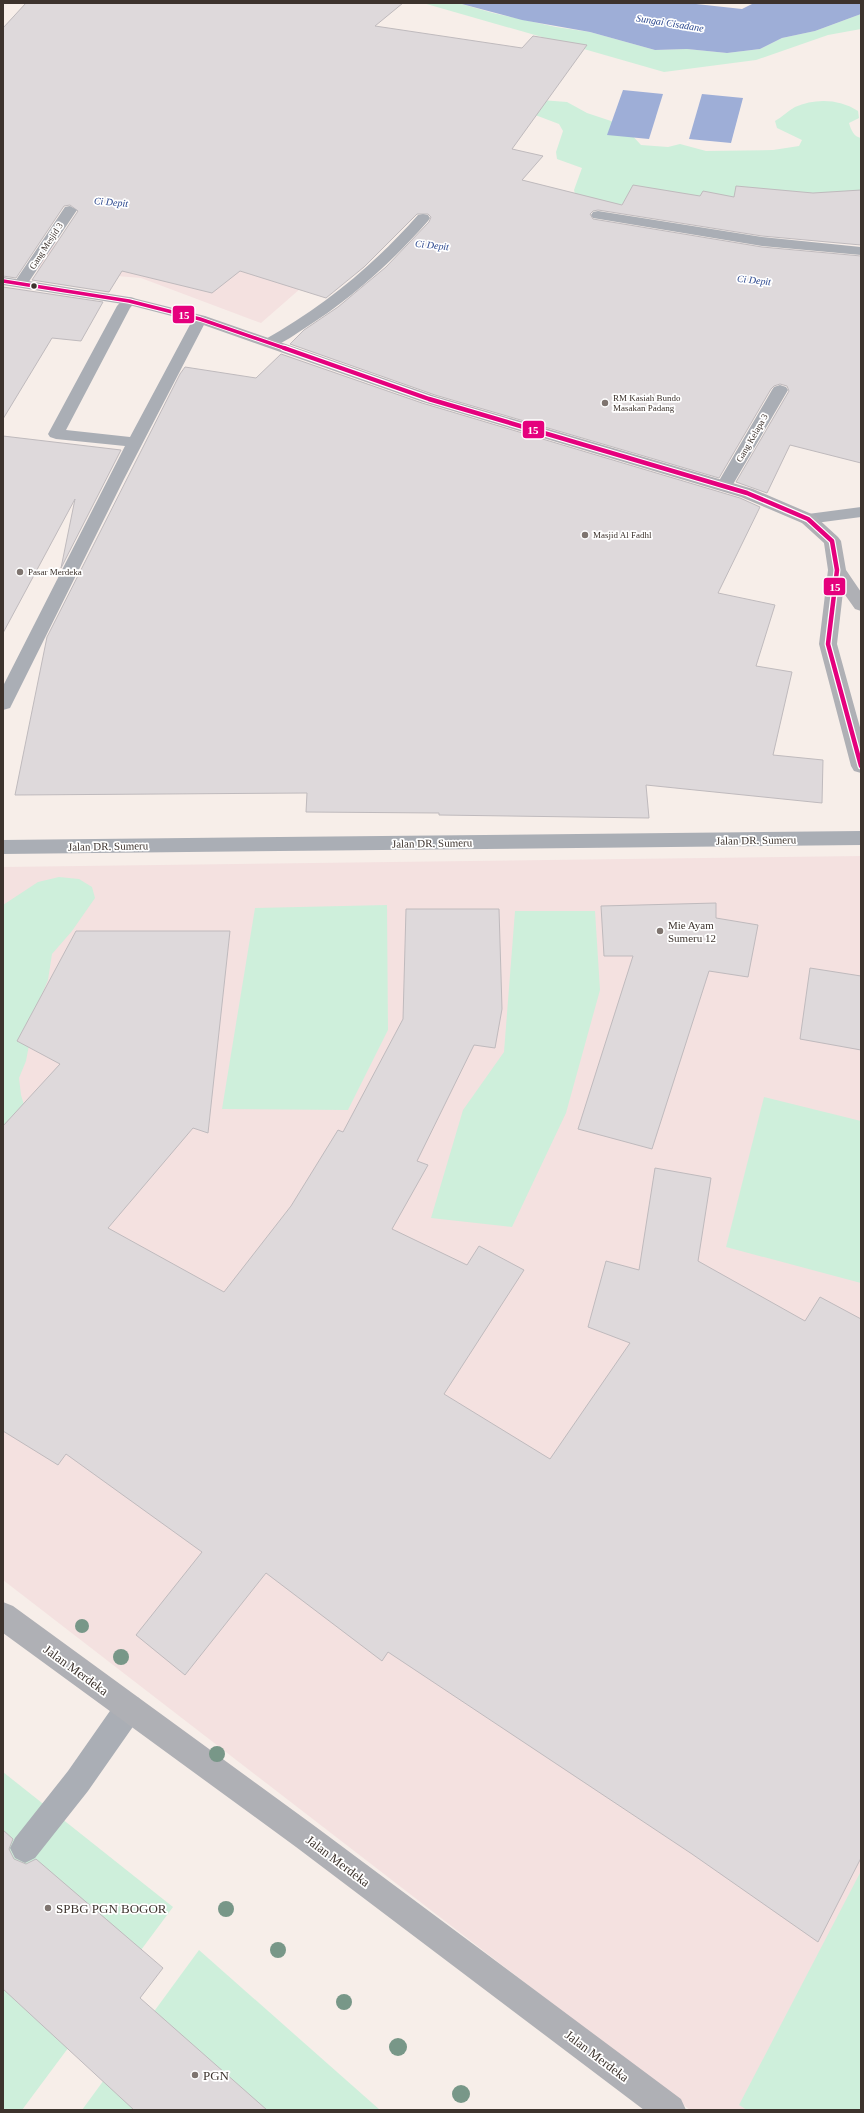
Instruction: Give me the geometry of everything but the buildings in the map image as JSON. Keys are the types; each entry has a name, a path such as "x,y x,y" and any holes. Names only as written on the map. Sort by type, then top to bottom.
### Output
{"main road":[{"path":"3,281 129,301 200,319 429,399 747,493 808,519 832,541 837,570 828,644 861,766"},
{"path":"837,570 861,605"},
{"name":"Jalan Merdeka","path":"3,1616 306,1837 670,2110"}],"street":[{"name":"Gang Mesjid 3","path":"21,283 70,210"},
{"path":"598,215 786,245 861,251"},
{"path":"269,343 296,328 342,298 397,247 423,218"},
{"path":"129,301 124,306 56,434 135,442"},
{"path":"3,704 135,442 200,319"},
{"name":"Gang Kelapa 3","path":"724,486 780,390"},
{"path":"808,519 861,512"},
{"name":"Jalan DR. Sumeru","path":"3,847 861,838"},
{"path":"25,1848 78,1781 129,1708"}],"shaded area":[{"path":"92,203 348,247 261,323 141,278 32,269"},
{"path":"861,856 861,2110 690,2110 3,1580 3,867"}],"green space":[{"path":"423,3 458,3 493,13 556,27 590,32 655,50 687,49 727,53 760,49 782,38 815,31 861,14 861,29 828,35 756,60 664,72"},
{"path":"541,100 567,102 587,113 611,121 629,132 641,145 668,147 680,144 706,151 773,150 799,146 802,140 777,128 775,121 795,107 811,102 827,101 843,104 858,111 859,118 849,123 853,133 861,138 861,209 692,200 629,203 588,212 578,206 574,190 582,168 557,159 556,152 563,131 559,124 522,110"},
{"path":"59,877 79,879 92,887 95,898 72,931 52,954 48,980 36,1008 26,1061 19,1078 21,1095 25,1108 3,1170 3,905 38,882"},
{"path":"387,905 388,1030 348,1110 222,1109 255,908"},
{"path":"515,911 595,911 600,990 566,1113 512,1227 431,1218 463,1110 504,1052"},
{"path":"764,1097 861,1121 861,1283 726,1247"},
{"path":"3,1772 173,1907 22,2110 3,2110"},
{"path":"861,1871 861,2110 747,2110 739,2105"},
{"path":"199,1950 380,2110 82,2110"}],"water":[{"name":"Sungai Cisadane","path":"458,3 687,3 742,9 754,3 861,3 861,14 815,31 782,38 760,49 727,53 687,49 655,50 590,32 522,20"},
{"path":"623,90 663,94 649,139 607,135"},
{"path":"702,94 743,98 731,143 689,139"}],"transit line":[{"name":"15","path":"3,281 129,301 200,319 429,399 747,493 808,519 832,541 837,570 828,644 861,766"}],"place":[{"name":"RM Kasiah Bundo Masakan Padang","path":"605,403"},
{"name":"Masjid Al Fadhl","path":"585,535"},
{"name":"Pasar Merdeka","path":"20,572"},
{"name":"Mie Ayam Sumeru 12","path":"660,931"},
{"name":"SPBG PGN BOGOR","path":"48,1908"},
{"name":"PGN","path":"195,2075"}],"water label":[{"name":"Ci Depit","path":"111,202"},
{"name":"Ci Depit","path":"432,245"},
{"name":"Ci Depit","path":"754,280"}]}
